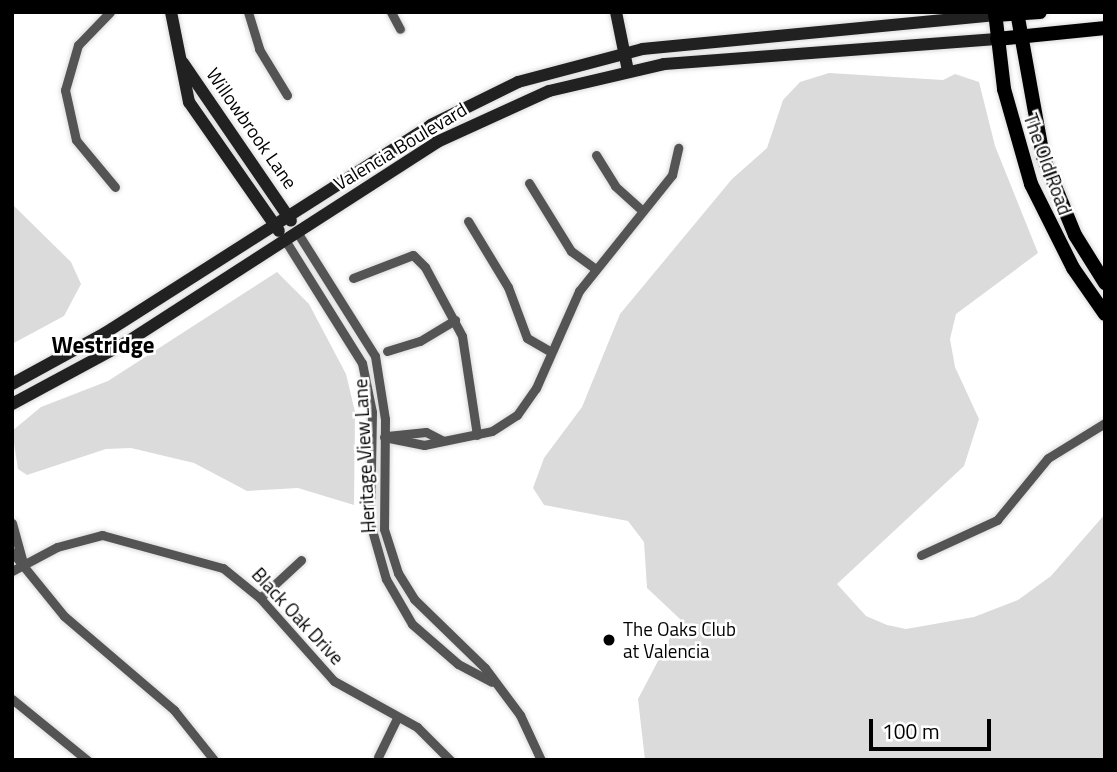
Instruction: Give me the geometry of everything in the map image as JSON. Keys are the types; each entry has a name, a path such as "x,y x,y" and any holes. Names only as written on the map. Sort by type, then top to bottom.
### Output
{"main road":[{"name":"Valencia Boulevard","path":"995,14 1040,12"},
{"name":"The Old Road","path":"1017,13 1019,38 1043,157 1075,235 1105,284"},
{"name":"The Old Road","path":"995,14 1011,120 1031,184 1068,260 1105,314"},
{"name":"Valencia Boulevard","path":"997,39 1105,28"}],"street":[{"path":"110,12 78,45 65,90 76,140 115,187"},
{"name":"Willowbrook Lane","path":"171,12 189,102 276,224"},
{"path":"248,12 259,49 287,94"},
{"path":"391,12 400,29"},
{"path":"616,12 628,71"},
{"name":"Valencia Boulevard","path":"12,383 488,95 625,51 995,14"},
{"name":"Valencia Boulevard","path":"12,404 37,393 465,127 549,91 628,71 821,52 997,39"},
{"name":"Willowbrook Lane","path":"183,64 288,216"},
{"path":"371,437 426,432 442,440 477,435 517,415 594,268 672,175 678,148"},
{"path":"596,155 615,186 642,209"},
{"path":"529,183 571,251 594,268"},
{"name":"Heritage View Lane","path":"288,216 375,356 384,437 383,519 398,573 520,715 541,760"},
{"path":"468,221 508,287 527,338 551,352"},
{"name":"Heritage View Lane","path":"276,224 362,363 371,437 370,523 400,607 458,664 492,682"},
{"path":"353,278 414,255 455,320 468,356 477,435"},
{"path":"387,351 420,341 455,320"},
{"path":"921,555 997,520 1048,458 1105,423"},
{"path":"12,523 23,563"},
{"name":"Black Oak Drive","path":"12,571 23,563 82,537 117,536 223,568 260,598 334,681 430,737 450,760"},
{"path":"12,552 64,616 174,710 214,760"},
{"path":"260,598 301,559"},
{"path":"12,699 87,760"},
{"path":"378,757 397,718"}],"shaded area":[{"name":"The Oaks Club at Valencia","path":"829,73 943,80 955,74 979,82 995,146 1038,253 956,314 950,339 955,367 979,419 964,466 837,584 866,616 887,625 906,629 974,617 1018,600 1051,576 1105,514 1105,760 645,760 638,699 680,619 647,588 644,542 628,521 544,505 533,488 544,458 582,407 620,314 732,179 767,148 783,100 800,82"},
{"path":"12,204 71,262 81,284 64,316 12,344"},
{"path":"277,272 309,304 346,374 355,412 354,505 298,488 247,491 194,463 131,448 106,449 27,475 18,469 12,431 41,407 108,381"}],"place":[{"name":"The Oaks Club at Valencia","path":"609,640"}],"district":[{"name":"Westridge","path":"103,345"}]}
